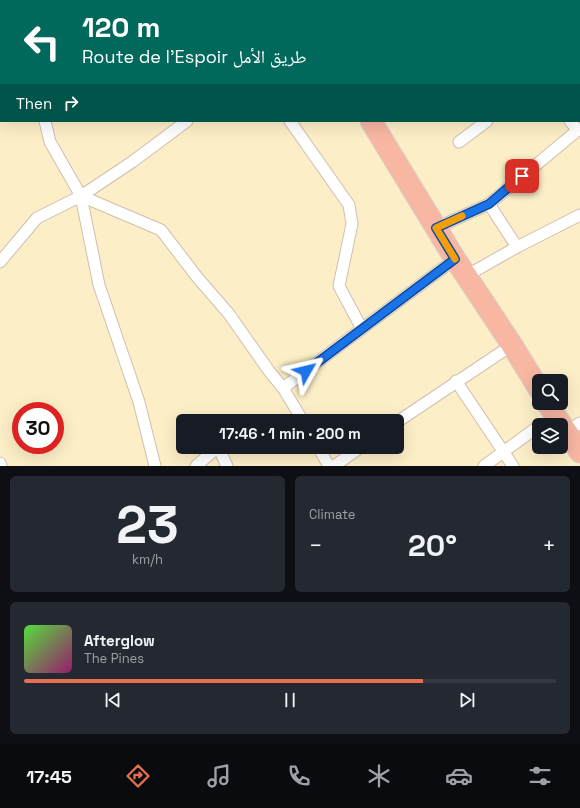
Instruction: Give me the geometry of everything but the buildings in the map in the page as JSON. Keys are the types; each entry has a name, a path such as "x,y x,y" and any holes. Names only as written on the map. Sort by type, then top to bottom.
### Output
{"highway":[{"path":"372,122 461,268 532,378"},
{"path":"568,437 580,452"}],"street":[{"path":"45,122 50,142 81,196 99,285 139,402 155,466"},
{"path":"1,260 37,218 81,196 132,162 186,122"},
{"path":"291,122 349,205 352,224 339,286 362,329"},
{"path":"459,142 486,122"},
{"path":"436,228 489,204 579,129 571,122"},
{"path":"81,196 161,230 228,314 283,388 299,414"},
{"path":"489,204 517,247"},
{"path":"283,388 362,329 461,268 517,247 580,215"},
{"path":"404,417 512,345"},
{"path":"456,381 513,466"},
{"path":"484,466 503,452 532,435"},
{"path":"196,466 218,447 227,466"},
{"path":"322,454 329,466"},
{"path":"334,466 352,454"}],"sand":[{"path":"0,122 580,122 580,466 0,466"}],"slow traffic":[{"path":"455,259 436,228 462,216"}],"route":[{"path":"306,371 455,259 436,228 489,204 522,176"}]}
